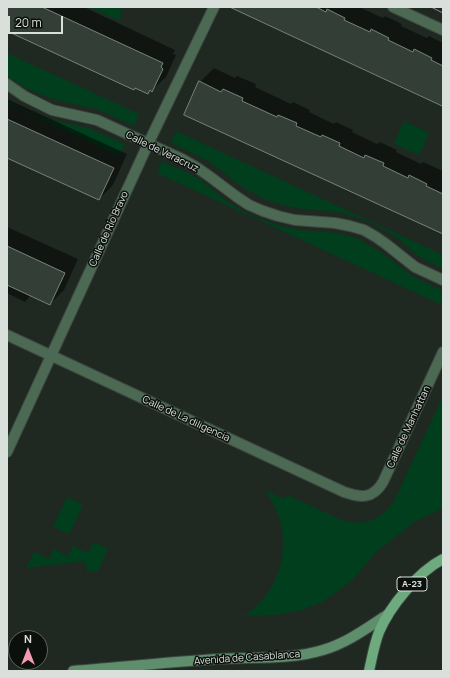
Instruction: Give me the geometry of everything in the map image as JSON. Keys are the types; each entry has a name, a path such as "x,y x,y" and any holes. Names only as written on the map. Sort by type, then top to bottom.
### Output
{"main road":[{"name":"A-23","path":"369,671 372,653 387,615 419,577 443,559"},
{"name":"Avenida de Casablanca","path":"73,671 306,654 337,644 387,615"}],"street":[{"name":"Calle de Río Bravo","path":"7,452 148,144 214,7"},
{"path":"393,7 443,30"},
{"name":"Calle de Veracruz","path":"7,84 24,96 52,110 97,120 196,167 249,205 278,216 295,220 335,223 364,230 386,244 415,267 443,280"},
{"name":"Calle de La diligencia","path":"7,335 344,492 358,496 367,495"},
{"name":"Calle de Manhattan","path":"367,495 372,494 383,482 443,352"}],"green space":[{"path":"89,7 121,7 120,21"},
{"path":"7,53 139,114 134,126 97,109 63,102 24,87 7,76"},
{"path":"7,101 34,115 89,128 125,144 119,156 7,103"},
{"path":"404,121 429,133 419,155 394,144"},
{"path":"176,131 443,255 443,269 417,255 396,237 359,218 343,213 297,208 267,200 242,187 210,162 171,143"},
{"path":"162,161 198,178 229,203 257,218 284,227 337,233 356,238 378,250 412,276 443,291 440,304 157,173"},
{"path":"443,396 443,508 414,522 377,551 349,583 322,602 299,611 275,615 243,616 254,608 267,595 275,581 283,550 283,534 279,519 273,504 264,490 284,499 287,495 344,521 359,523 378,517 389,508 394,501"},
{"path":"67,497 83,505 69,534 53,527"},
{"path":"94,542 108,549 98,571 87,572 85,561 26,568 34,552 49,559 54,549 68,556 73,546 88,553"}],"building":[{"path":"7,7 42,7 163,63 161,67 163,69 152,92 150,90 148,94 135,88 134,90 7,31"},
{"path":"230,7 316,7 326,12 327,9 345,18 344,20 370,32 371,29 389,38 388,40 413,52 414,49 432,58 431,60 443,66 443,106"},
{"path":"199,81 221,92 223,89 243,98 242,101 277,117 278,115 297,123 296,126 321,137 322,135 340,143 339,146 364,158 365,155 384,163 383,166 408,178 409,175 427,184 426,186 443,194 443,234 184,115"},
{"path":"7,119 114,168 99,200 7,158"},
{"path":"7,246 65,273 50,305 7,285"}],"tram line":[{"path":"431,7 443,13"}]}
